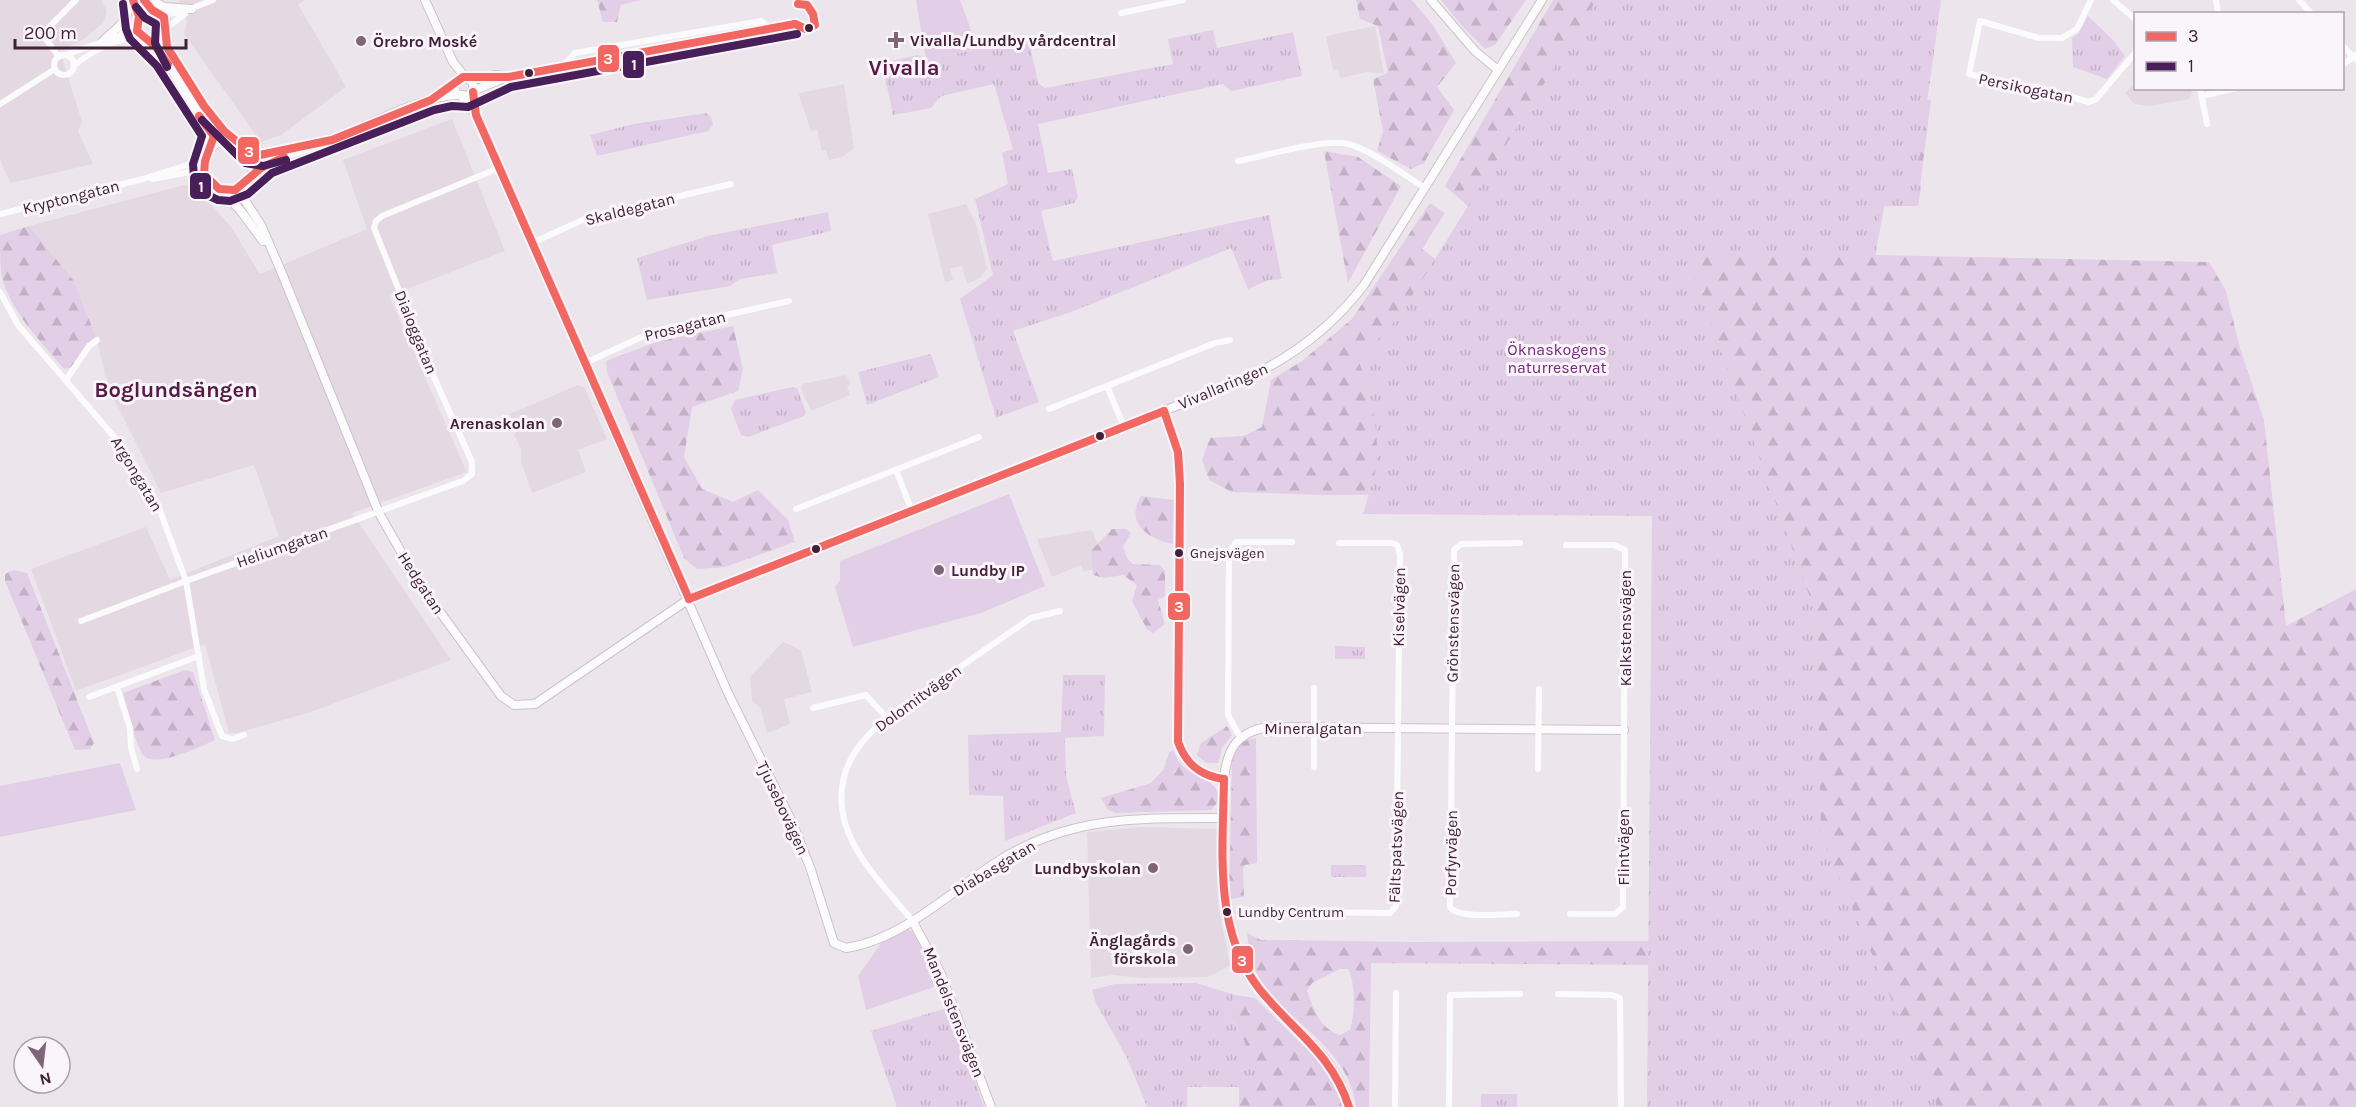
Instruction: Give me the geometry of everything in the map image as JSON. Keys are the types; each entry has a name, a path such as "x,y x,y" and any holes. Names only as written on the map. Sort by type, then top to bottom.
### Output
{"street":[{"path":"74,66 72,60 62,56 42,34 76,0"},
{"path":"102,42 124,24 128,15 128,0"},
{"path":"133,0 137,31 160,51 192,108 213,132 203,166 204,174 219,189 235,190 277,159 430,100 454,83 496,75 508,77"},
{"path":"144,0 152,10 161,14 175,14 213,0"},
{"path":"152,0 165,7 192,9"},
{"path":"425,0 453,63 468,79 473,92 476,115 689,599"},
{"path":"1120,13 1183,0"},
{"path":"1431,0 1475,51 1498,70"},
{"name":"Vivallaringen","path":"689,599 1164,411 1264,370 1294,353 1321,332 1364,285 1542,0"},
{"name":"Persikogatan","path":"2091,0 2077,29 2062,38 2039,38 1980,21 1969,71 1973,77 2037,87 2089,102 2096,99 2134,54"},
{"path":"2113,0 2134,18"},
{"path":"2299,0 2310,12"},
{"path":"152,10 137,19 126,31 62,56 54,64 55,69 59,74 66,75 88,56 120,41 144,38 156,40 192,9"},
{"path":"161,14 166,20 165,31 174,59 213,120 250,154 262,156 319,144"},
{"path":"430,100 460,96 508,77 795,24"},
{"path":"2344,46 2355,57"},
{"path":"453,63 454,83 460,96 476,115"},
{"path":"0,105 55,69"},
{"path":"2207,124 2201,92 2218,90"},
{"path":"209,150 220,142 237,143"},
{"path":"1238,161 1325,144 1347,144 1360,148 1425,188"},
{"name":"Kryptongatan","path":"0,214 142,179 187,165 209,150"},
{"path":"250,154 252,164 250,178"},
{"name":"Dialoggatan","path":"379,513 463,481 472,474 472,462 381,248 375,228 376,221 382,216 499,168"},
{"name":"Kryptongatan","path":"142,179 165,178 190,172 204,174"},
{"name":"Hedgatan","path":"250,178 243,194 244,199 261,225 379,513 417,580 456,637 501,696 514,705 529,706 542,700 689,599"},
{"name":"Skaldegatan","path":"532,243 587,218 731,184"},
{"name":"Hedgatan","path":"219,189 240,210 272,254"},
{"name":"Argongatan","path":"0,292 18,325 103,421 146,482 165,521 186,581 204,689 218,731 229,740 244,735"},
{"name":"Prosagatan","path":"585,363 656,331 789,301"},
{"path":"66,380 89,346 97,340"},
{"path":"1049,409 1215,343 1230,340"},
{"path":"1107,386 1124,427"},
{"path":"1164,411 1178,452 1180,484 1178,742 1184,756 1194,769 1215,778 1224,779"},
{"path":"796,509 979,437"},
{"path":"896,470 912,511"},
{"name":"Heliumgatan","path":"186,581 379,513"},
{"path":"1240,737 1228,715 1229,553 1236,542 1292,542"},
{"name":"Kiselvägen","path":"1338,543 1392,543 1399,550 1398,728"},
{"name":"Grönstensvägen","path":"1452,729 1454,550 1461,544 1520,543"},
{"name":"Kalkstensvägen","path":"1566,545 1614,545 1625,550 1624,730"},
{"path":"81,621 186,581"},
{"name":"Tjusebovägen","path":"689,599 728,693 798,834 834,943 842,948 856,946 912,920"},
{"name":"Dolomitvägen","path":"912,920 855,846 845,823 844,779 853,754 863,740 886,717 1031,618 1060,611"},
{"path":"89,697 199,656"},
{"path":"117,687 130,728 131,748 137,770"},
{"path":"1314,688 1314,767"},
{"path":"1538,769 1539,689"},
{"path":"813,708 866,695 886,717"},
{"name":"Mineralgatan","path":"1349,1107 1334,1067 1258,988 1242,962 1231,933 1224,899 1224,779 1228,754 1240,737 1256,729 1268,727 1624,730"},
{"name":"Fältspatsvägen","path":"1268,912 1376,913 1395,910 1398,728"},
{"name":"Porfyrvägen","path":"1452,729 1450,906 1457,913 1462,914 1517,914"},
{"name":"Flintvägen","path":"1570,914 1615,914 1623,907 1624,730"},
{"name":"Diabasgatan","path":"912,920 1003,858 1068,829 1125,818 1224,818"},
{"name":"Mandelstensvägen","path":"912,920 941,974 991,1107"},
{"path":"1395,1107 1396,993"},
{"path":"1449,1107 1450,994 1520,994"},
{"path":"1558,994 1612,995 1620,998 1621,1107"}],"shaded area":[{"path":"0,0 101,0 107,11 103,23 84,39 60,51 82,122 78,131 93,164 11,183 0,160"},
{"path":"179,0 306,0 298,4 346,87 281,135 261,142 184,34 187,21"},
{"path":"1375,26 1384,74 1367,72 1340,78 1338,69 1333,70 1326,36"},
{"path":"844,84 854,148 842,157 829,160 826,150 822,151 817,130 811,131 799,95"},
{"path":"2134,84 2134,90 2191,90 2192,93 2189,99 2150,106 2134,104 2125,93"},
{"path":"452,119 505,251 389,296 467,472 352,513 451,660 308,713 237,733 229,733 205,644 76,691 31,569 146,527 170,580 279,536 254,465 161,493 109,389 96,337 74,281 29,226 192,183 231,227 260,274 367,229 343,160"},
{"path":"966,204 976,224 987,268 980,278 967,284 962,266 950,268 953,280 945,282 928,214"},
{"path":"846,375 851,384 847,386 850,395 811,411 801,388 802,384"},
{"name":"Arenaskolan","path":"578,385 584,387 607,439 578,450 586,472 532,493 521,462 521,448 514,435 517,431 510,414"},
{"path":"1092,530 1106,565 1084,572 1081,565 1052,577 1037,539"},
{"path":"783,642 801,650 812,692 784,699 790,724 767,733 761,709 752,701 750,677"},
{"name":"Lundbyskolan","path":"1141,827 1217,829 1218,904 1230,966 1208,977 1142,978 1113,975 1091,978 1087,832"}],"green space":[{"path":"597,0 641,0 621,5 617,22 603,22"},
{"path":"916,0 960,0 978,49 926,59"},
{"path":"1356,0 1412,0 1432,24 1456,63 1437,87 1454,110 1424,163 1411,169 1377,151 1383,131 1373,79 1388,73 1378,26 1360,19"},
{"path":"1441,0 1526,0 1495,45 1485,49"},
{"path":"1553,0 1939,0 1919,99 1931,100 1918,201 1886,198 1875,255 2209,262 2226,291 2240,348 2264,420 2286,626 2356,589 2356,1107 1679,1107 1673,493 1326,495 1232,492 1209,480 1202,460 1210,438 1243,436 1262,427 1271,380 1302,361 1352,319 1430,203 1445,213 1422,249 1452,272 1479,216 1445,186"},
{"name":"Öknaskogens naturreservat","path":"1596,0 1941,0 1918,168 1921,189 1918,206 1880,206 1876,254 1685,251 1816,614 1821,836 1938,1107 1647,1107 1652,516 1363,514 1375,472 1377,444 1371,401 1358,360 1390,327 1417,288"},
{"path":"2088,16 2112,39 2125,56 2107,79 2073,67 2072,38 2078,34"},
{"path":"1213,30 1217,48 1293,32 1302,76 1231,91 1223,84 1038,124 1048,173 1072,169 1078,197 1074,203 1041,211 1053,261 1269,215 1282,279 1269,280 1248,289 1231,248 1071,312 1013,331 1039,402 996,418 960,299 993,275 975,199 1008,184 1002,153 1013,149 994,84 941,96 931,108 893,115 882,63 918,55 926,59 1029,40 1038,83 1045,88 1173,64 1168,39"},
{"path":"706,113 711,117 713,125 708,131 597,156 590,135 634,124"},
{"path":"1324,151 1358,157 1401,186 1348,283"},
{"path":"828,212 831,231 772,245 777,273 740,279 730,286 647,300 637,258 708,236"},
{"path":"29,226 74,281 96,337 87,344 73,367 64,369 35,336 10,299 5,286 1,272 0,235"},
{"path":"733,326 743,369 738,391 692,407 684,457 702,489 733,502 758,490 788,520 795,542 725,567 697,569 684,558 607,372 606,361 656,342"},
{"path":"931,354 939,377 867,405 858,372"},
{"path":"792,387 797,388 806,413 804,416 748,437 741,435 731,409 735,400"},
{"name":"Lundby IP","path":"1009,494 1045,586 981,613 853,647 835,587 840,580 840,561"},
{"path":"1141,496 1174,500 1173,544 1148,534 1137,522 1135,515"},
{"path":"1112,529 1126,529 1131,533 1123,547 1127,558 1133,564 1160,565 1165,571 1165,596 1158,600 1165,624 1153,633 1147,629 1132,601 1137,585 1123,575 1104,578 1093,575 1091,551"},
{"path":"14,570 27,573 94,743 90,749 75,750 5,581 5,574"},
{"path":"1335,646 1365,647 1365,659 1335,659"},
{"path":"185,670 193,672 215,740 179,755 150,759 144,756 138,744 123,693"},
{"path":"1063,675 1105,675 1104,736 1065,738 1066,776 1076,813 1005,841 1003,796 969,795 968,735 1061,732"},
{"path":"1227,726 1232,735 1222,748 1218,763 1206,763 1197,755 1201,743"},
{"path":"1256,738 1257,863 1245,865 1243,869 1244,897 1229,899 1232,758 1241,744"},
{"path":"1173,750 1184,767 1213,785 1218,796 1217,803 1211,810 1116,813 1108,810 1101,798 1151,783 1163,770 1169,753"},
{"path":"120,763 136,810 0,837 0,786"},
{"path":"1331,865 1366,865 1366,877 1331,877"},
{"path":"908,929 918,935 940,985 866,1010 858,976 882,942"},
{"path":"1247,933 1261,940 1659,941 1658,965 1371,963 1369,1107 1356,1107 1351,1085 1341,1066 1266,988 1253,965","holes":["1340,969 1348,969 1354,999 1353,1016 1350,1030 1340,1035 1322,1023 1307,991 1312,983"]},
{"path":"1196,983 1235,995 1231,1019 1246,1043 1255,1067 1256,1087 1187,1087 1187,1107 1147,1107 1127,1058 1096,1003 1092,990 1115,984"},
{"path":"1235,995 1255,998 1326,1068 1336,1084 1344,1107 1239,1107 1239,1086 1256,1087 1237,1027 1231,1019"},
{"path":"950,1007 984,1107 897,1107 871,1031"},
{"path":"1481,1094 1517,1094 1517,1107 1481,1107"}],"transit line":[{"name":"3","path":"133,0 139,16 137,31 155,46 168,64"},
{"name":"3","path":"144,0 152,10 164,17 167,47 204,106 224,131 255,156 332,140 431,100 463,77 508,77 795,24"},
{"name":"1","path":"123,4 126,29 130,39 157,66 202,136 193,164 194,177 207,195 218,200 230,201 248,194 272,173 434,110 452,106 468,107 511,87 797,34"},
{"name":"3","path":"795,24 806,29 815,25 813,14 807,5 798,4"},
{"name":"1","path":"136,7 145,18 156,24 155,43 167,67"},
{"name":"3","path":"473,92 476,115 689,599"},
{"name":"3","path":"199,116 214,136 205,161 204,174 219,189 235,190 261,168 284,157"},
{"name":"1","path":"202,120 245,163 263,166 286,160"},
{"name":"3","path":"1164,411 1178,452 1180,484 1178,742 1185,757 1195,768 1208,775 1224,779"},
{"name":"3","path":"689,599 1164,411"},
{"name":"3","path":"1224,779 1224,894 1237,949 1249,974 1267,998 1325,1061 1334,1074 1349,1107"}],"place":[{"name":"Vivalla/Lundby vårdcentral","path":"896,40"},
{"name":"Örebro Moské","path":"361,41"},
{"name":"Arenaskolan","path":"557,423"},
{"name":"Gnejsvägen","path":"1179,553"},
{"name":"Lundby IP","path":"939,570"},
{"name":"Lundbyskolan","path":"1153,868"},
{"name":"Lundby Centrum","path":"1227,912"},
{"name":"Änglagårds förskola","path":"1188,949"}],"district":[{"name":"Vivalla","path":"904,68"},
{"name":"Boglundsängen","path":"176,390"}]}
